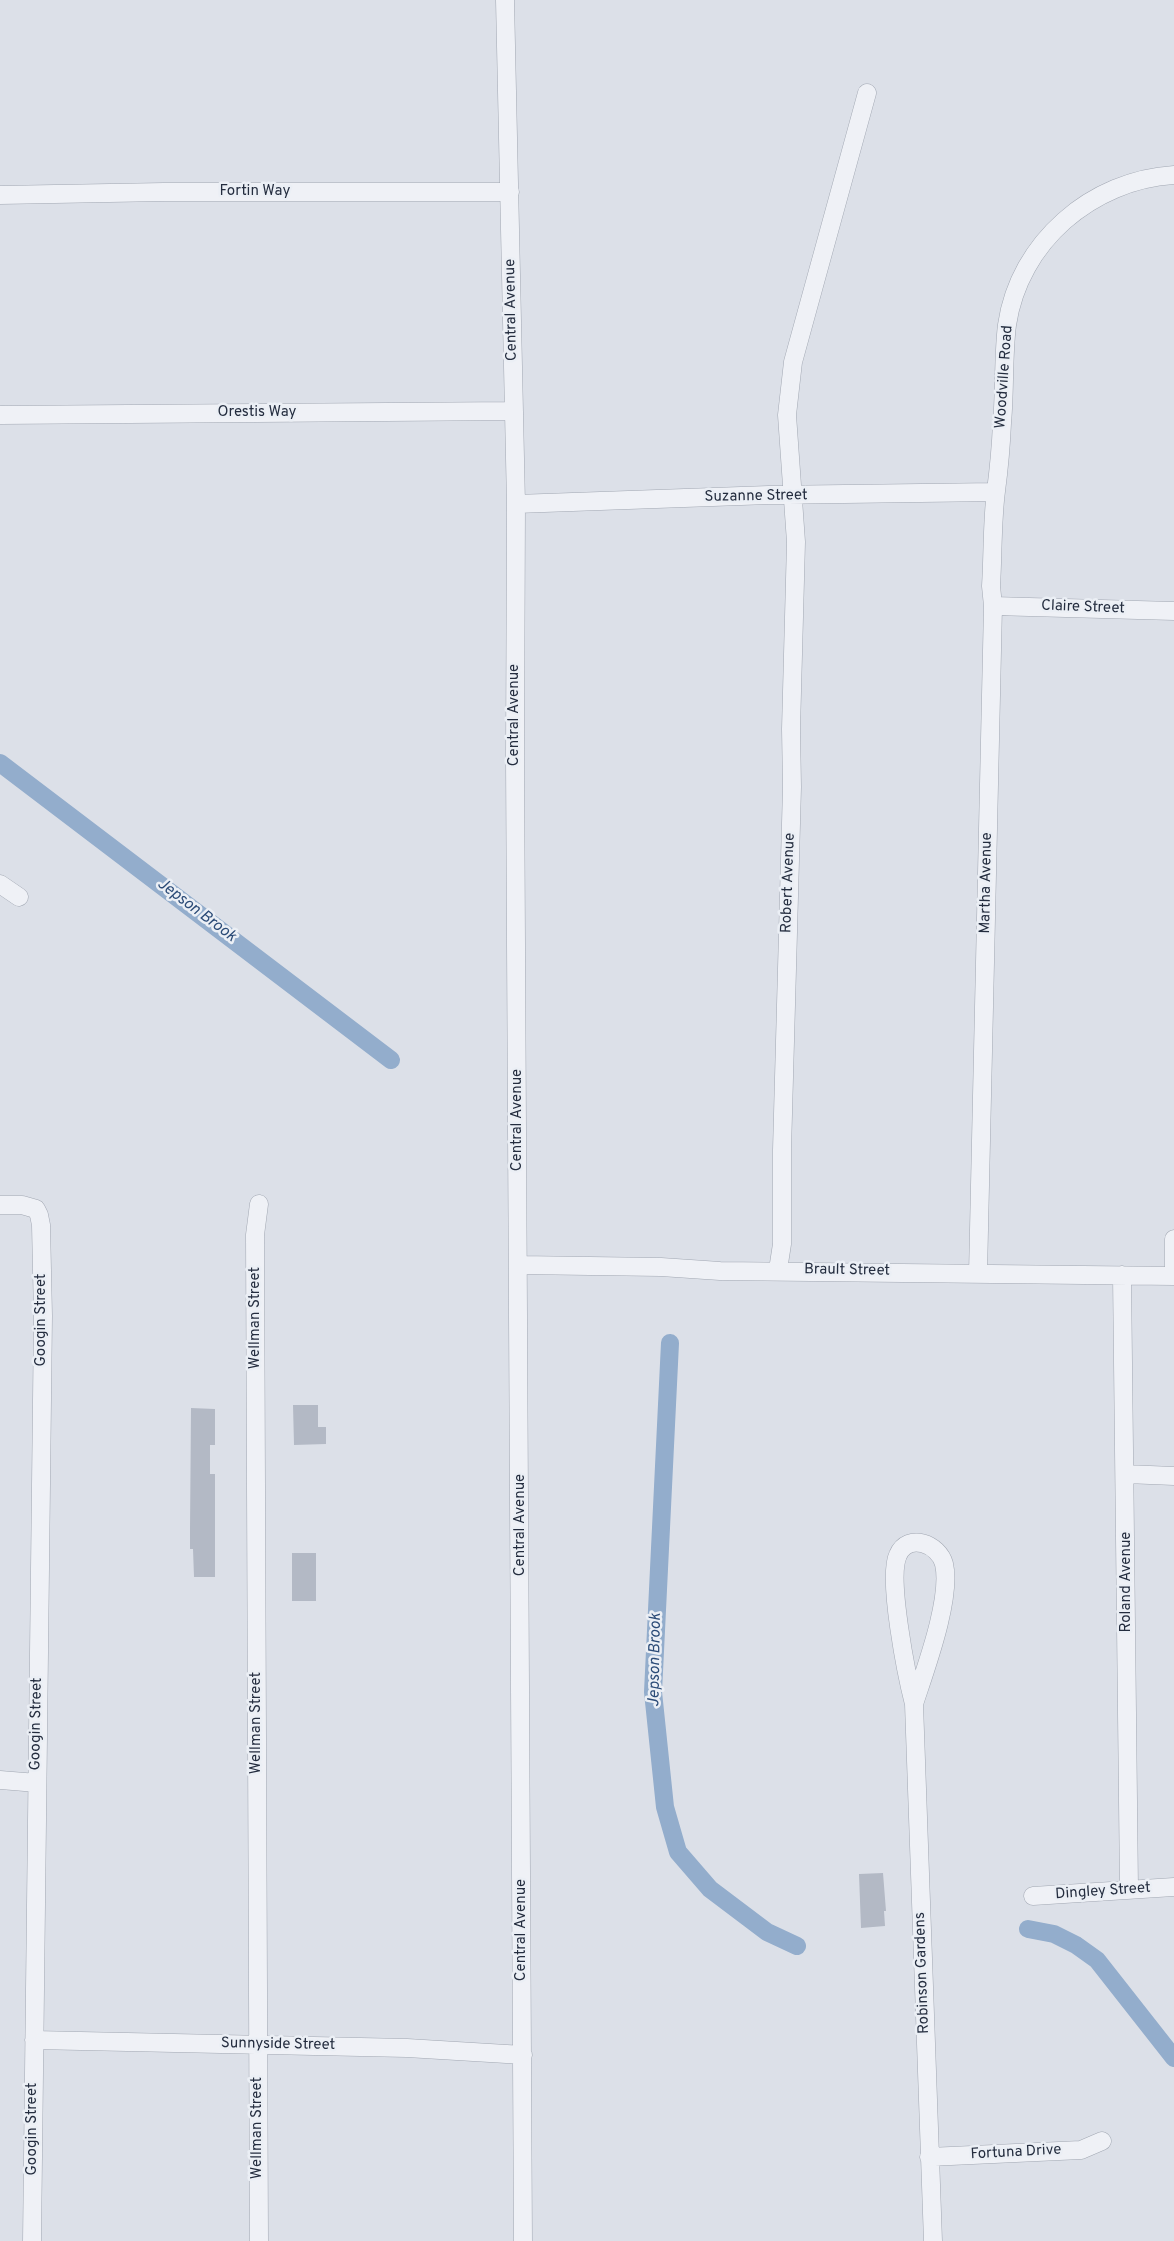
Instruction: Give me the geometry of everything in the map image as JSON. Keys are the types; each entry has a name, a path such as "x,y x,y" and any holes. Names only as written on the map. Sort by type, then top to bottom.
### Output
{"street":[{"name":"Central Avenue","path":"505,0 516,504 515,759 523,2241"},
{"name":"Robert Avenue","path":"778,1270 782,1244 782,1150 792,787 790,730 796,542 786,415 793,362 867,93"},
{"name":"Woodville Road","path":"996,492 999,474 1008,324 1020,280 1033,257 1050,234 1085,203 1134,182 1174,175"},
{"name":"Fortin Way","path":"0,195 164,192 510,192"},
{"name":"Orestis Way","path":"0,415 514,411"},
{"name":"Suzanne Street","path":"516,504 874,492 996,492"},
{"name":"Martha Avenue","path":"978,1274 993,606 991,586 996,492"},
{"name":"Claire Street","path":"993,606 1174,611"},
{"path":"0,884 18,897"},
{"name":"Wellman Street","path":"259,1204 256,1235 259,2241"},
{"name":"Googin Street","path":"0,1205 22,1205 36,1209 41,1225 43,1316 32,2241"},
{"path":"1174,1239 1174,1276"},
{"name":"Brault Street","path":"519,1265 661,1267 720,1271 778,1270 1174,1276"},
{"name":"Roland Avenue","path":"1122,1275 1126,1474 1129,1889"},
{"path":"1126,1474 1174,1476"},
{"name":"Robinson Gardens","path":"914,1704 934,1639 945,1586 944,1564 939,1554 931,1546 921,1542 908,1545 901,1550 898,1555 894,1576 905,1669 914,1704 933,2241"},
{"path":"0,1780 37,1783"},
{"name":"Dingley Street","path":"1033,1896 1174,1887"},
{"name":"Sunnyside Street","path":"34,2040 407,2048 523,2055"},
{"name":"Fortuna Drive","path":"929,2157 1081,2150 1102,2141"}],"building":[{"path":"293,1405 318,1405 318,1427 326,1427 326,1444 294,1445"},
{"path":"191,1408 215,1409 215,1445 210,1445 210,1474 215,1474 215,1577 194,1577 193,1549 190,1549"},
{"path":"292,1553 316,1553 316,1601 292,1601"},
{"path":"883,1873 886,1911 884,1911 885,1926 861,1928 859,1874"}],"waterway":[{"name":"Jepson Brook","path":"0,763 391,1060"},
{"name":"Jepson Brook","path":"670,1343 653,1692 665,1807 678,1852 710,1889 767,1932 797,1946"},
{"name":"Jepson Brook","path":"1028,1929 1054,1934 1076,1945 1097,1960 1174,2058"}]}
